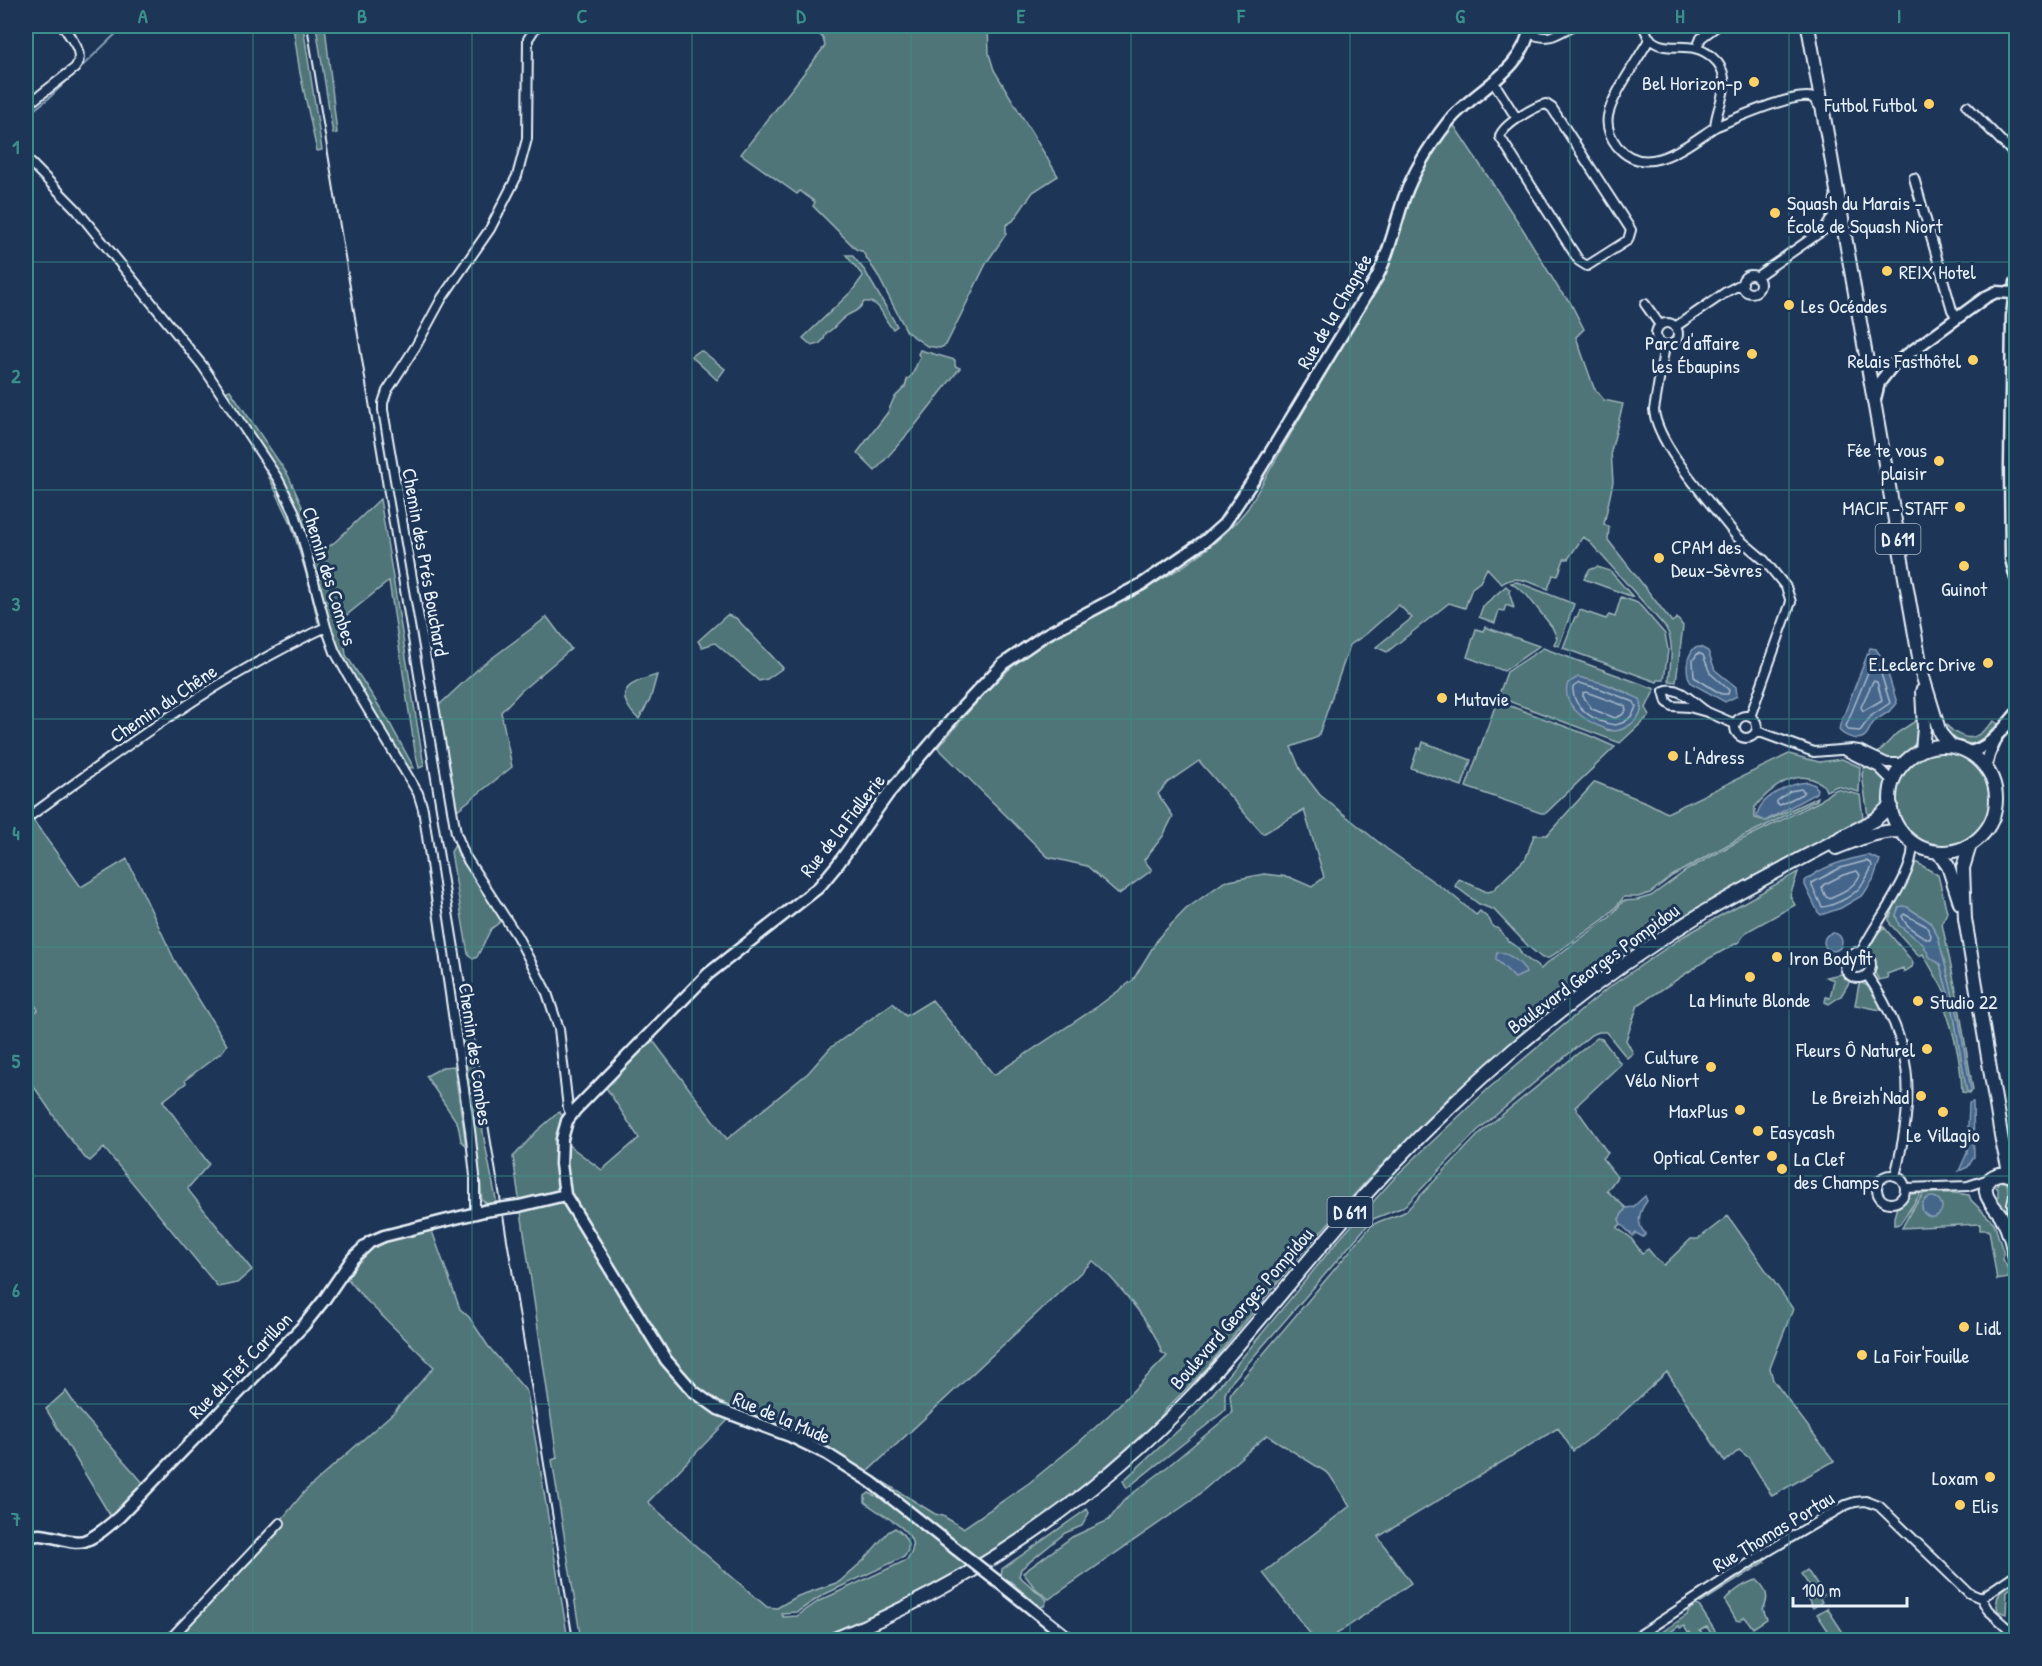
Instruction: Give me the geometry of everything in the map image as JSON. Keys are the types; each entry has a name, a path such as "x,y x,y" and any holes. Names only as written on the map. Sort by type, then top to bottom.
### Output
{"main road":[{"name":"D 611","path":"1808,26 1922,674 1940,733 1951,746"},
{"name":"D 611","path":"1922,674 1924,728 1922,750"},
{"path":"1951,746 1968,752 1986,767 1995,785 1996,805 1994,815 1985,832 1970,845 1954,851 1938,852 1912,842 1901,831 1891,805 1893,782 1904,763 1922,750 1951,746"},
{"name":"Boulevard Georges Pompidou","path":"832,1641 887,1617 973,1571 1061,1512 1120,1465 1194,1394 1340,1223 1408,1149 1475,1084 1565,1008 1680,927 1732,896 1876,819 1891,805"},
{"name":"Boulevard Georges Pompidou","path":"845,1641 918,1607 994,1564 1064,1516 1116,1475 1169,1427 1209,1385 1344,1226 1411,1152 1484,1082 1577,1005 1661,946 1734,901 1819,855 1872,834 1901,831"},
{"path":"1970,845 1963,868 1965,919 2002,1141 2014,1179"},
{"path":"1938,852 1948,866 1965,919"},
{"path":"2002,1141 1999,1162 1986,1190 1988,1199 2002,1218 2007,1230 2016,1266"},
{"path":"1992,1177 2003,1173 2014,1179"},
{"path":"2016,1195 2014,1204 2016,1228"}],"street":[{"path":"26,106 79,64 80,54 63,26"},
{"path":"1529,29 1544,38 1550,38 1572,26"},
{"path":"1643,26 1650,38 1667,47 1697,48 1714,58 1723,72 1724,90 1715,127"},
{"path":"1697,48 1701,38 1717,26"},
{"name":"Chemin des Prés Bouchard","path":"536,27 528,39 527,139 517,176 490,229 442,298 416,346 387,391 383,410 456,833 465,856 517,936 547,993 559,1029 568,1108 571,1115"},
{"name":"Rue de la Chagnée","path":"1162,571 1206,540 1232,515 1377,277 1390,247 1407,190 1423,157 1457,111 1504,72 1517,58 1529,29"},
{"path":"1650,38 1610,108 1608,125 1616,145 1622,152 1638,160 1648,162 1660,160 1715,127 1804,96 1817,101 1823,113"},
{"path":"1493,81 1517,119"},
{"path":"1546,104 1552,108 1630,227 1631,234 1628,240 1590,265 1584,265 1579,261 1500,139 1502,129 1517,119 1542,105 1546,104"},
{"path":"1967,106 2016,156"},
{"name":"Chemin des Combes","path":"26,158 55,186 93,229 202,365 259,448 294,511 335,652 414,784 423,809 470,1130 479,1212"},
{"path":"1914,178 1952,310 1957,318"},
{"path":"1756,277 1825,230 1833,216 1836,191"},
{"path":"1675,327 1743,283 1746,277 1751,275 1756,277 1760,283 1755,292 1750,292 1746,290 1743,283"},
{"path":"1874,403 1879,383 1888,370 1992,293 2015,287 2010,417 2010,544 2016,578"},
{"path":"1645,304 1660,325"},
{"path":"1660,325 1670,324 1675,327 1678,334 1675,342 1665,345"},
{"path":"1660,325 1656,331 1656,339 1665,345"},
{"path":"1665,345 1654,410 1660,432 1680,463 1737,537 1758,553 1790,594 1791,602 1750,717"},
{"name":"Rue de la Fiallerie","path":"565,1196 561,1164 562,1138 571,1115 708,974 819,887 888,794 958,712 1004,664 1045,635 1142,584 1162,571"},
{"name":"Chemin du Chêne","path":"26,819 215,687 268,656 326,627"},
{"path":"1707,712 1683,694 1671,689 1664,691 1665,699 1669,704 1707,712 1735,724"},
{"path":"1968,752 1980,748 1998,734 2016,714"},
{"path":"1735,724 1740,718 1750,717"},
{"path":"1735,724 1737,734 1742,738 1749,738 1757,731 1757,724 1750,717"},
{"path":"1757,731 1814,752 1859,750 1891,764 1904,763"},
{"path":"1986,767 1998,734"},
{"path":"1843,750 1879,768 1893,782"},
{"path":"1861,953 1902,881 1912,852 1912,842"},
{"path":"1857,953 1868,957 1871,964 1867,975 1856,978 1850,975 1846,969 1849,957 1857,953"},
{"path":"1867,975 1887,1005 1895,1023 1908,1072 1907,1121 1895,1176"},
{"path":"1886,1176 1895,1176 1902,1180 1905,1188 1903,1196 1889,1203 1880,1198 1877,1192 1879,1182 1886,1176"},
{"path":"1905,1188 1968,1186 1992,1177"},
{"path":"1968,1186 1988,1199"},
{"name":"Rue du Fief Carillon","path":"27,1536 37,1534 72,1542 85,1540 93,1537 120,1517 304,1325 346,1266 364,1246 384,1236 479,1212 565,1196"},
{"name":"Rue de la Mude","path":"565,1196 666,1360 693,1391 718,1408 790,1436 858,1473 1071,1641"},
{"name":"Rue Thomas Portau","path":"1632,1641 1788,1538 1846,1505 1861,1501 1879,1506 1969,1593 1981,1598 1988,1610 2016,1635"},
{"path":"170,1641 280,1523"},
{"path":"1981,1598 2016,1574"}],"green space":[{"path":"293,26 303,26 322,150 317,151 300,73"},
{"path":"316,26 325,26 337,133 333,134"},
{"path":"810,26 988,26 989,54 994,70 1058,176 1033,192 1013,221 1006,225 1006,234 987,262 946,345 940,348 927,346 907,332 877,274 862,251 857,250 813,206 815,202 800,191 797,194 741,154 825,46 823,38"},
{"path":"1453,124 1524,231 1560,291 1570,302 1584,329 1576,337 1594,388 1604,400 1623,404 1611,451 1613,482 1604,524 1609,527 1608,540 1672,622 1677,618 1683,626 1676,682 1669,681 1671,647 1666,628 1583,537 1568,559 1564,559 1558,576 1553,575 1548,589 1519,579 1502,584 1487,568 1480,582 1472,588 1465,608 1449,603 1387,652 1376,647 1412,618 1399,605 1350,645 1318,737 1291,747 1300,769 1320,795 1387,849 1451,894 1476,915 1480,911 1489,919 1493,927 1499,929 1508,941 1519,949 1522,955 1541,969 1610,917 1623,901 1651,896 1687,870 1735,843 1820,801 1837,789 1860,795 1863,818 1718,897 1655,936 1565,1002 1454,1092 1370,1177 1308,1246 1206,1369 1157,1421 1072,1495 981,1561 958,1544 956,1545 863,1472 851,1473 805,1446 730,1418 648,1502 767,1607 777,1608 798,1596 839,1582 864,1560 888,1532 895,1528 907,1541 908,1549 904,1557 823,1595 797,1612 781,1613 783,1617 797,1616 819,1601 907,1560 912,1550 912,1542 908,1534 865,1502 865,1496 869,1493 875,1496 880,1493 950,1548 950,1551 969,1568 903,1604 818,1640 581,1640 552,1460 557,1458 513,1157 537,1131 559,1112 564,1117 559,1138 602,1170 639,1138 605,1086 642,1047 635,1041 645,1030 727,1139 808,1073 830,1048 893,1003 906,1016 932,1000 994,1075 1094,1009 1133,980 1159,937 1186,909 1224,882 1264,874 1289,877 1312,887 1324,877 1304,810 1263,834 1199,761 1167,783 1158,794 1173,816 1163,836 1144,860 1152,870 1119,894 1087,866 1048,857 938,748 993,684 1024,656 1060,632 1136,594 1177,570 1215,543 1248,508 1338,352 1376,292 1390,264 1417,178","holes":["1093,1261 1133,1303 1158,1342 1161,1352 1167,1356 1078,1443 1029,1483 963,1528 935,1514 867,1472"]},
{"path":"846,255 852,255 865,271 897,326 893,329 889,325 875,304 864,302 862,306 826,333 819,344 812,346 803,338 853,290 863,276"},
{"path":"920,350 955,360 955,366 960,368 913,428 875,471 857,453 888,412 894,398 905,387 920,357 918,354"},
{"path":"702,351 725,369 717,380 691,356"},
{"path":"230,390 288,475 319,554 380,499 424,766 419,768 415,751 389,581 337,623 344,639 346,655 388,720 414,768 407,767 340,656 328,619 318,622 291,523 263,465 270,460 225,392"},
{"path":"1597,567 1610,571 1633,597 1584,579 1589,570"},
{"path":"1517,582 1574,604 1559,646 1554,644 1557,638 1552,627 1526,594 1511,583"},
{"path":"1506,586 1510,590 1514,608 1506,605 1504,611 1499,610 1495,623 1479,617 1483,606"},
{"path":"1621,597 1638,603 1665,634 1668,650 1664,680 1657,682 1563,648 1580,610 1606,619 1609,615 1615,617"},
{"path":"727,615 736,618 783,668 767,679 759,681 715,643 702,647 698,641"},
{"path":"547,617 571,649 521,691 501,712 512,767 456,811 438,706 480,667"},
{"path":"1485,627 1539,646 1504,671 1467,657 1476,629 1483,631"},
{"path":"1543,648 1655,689 1646,708 1650,715 1620,743 1498,697 1507,672","holes":["1603,683 1630,694 1641,711 1638,716 1632,724 1623,729 1607,730"]},
{"path":"657,675 650,700 639,719 627,704 625,692 633,684"},
{"path":"1497,701 1615,747 1546,813 1466,787"},
{"path":"1917,720 1916,742 1907,753 1894,760 1876,755 1897,733"},
{"path":"1994,721 1998,724 1974,744 1955,738 1942,723 1960,735 1971,737 1980,734"},
{"path":"1423,742 1471,760 1462,786 1411,768 1418,748 1421,749"},
{"path":"1944,751 1962,755 1978,765 1988,781 1992,799 1988,817 1978,833 1962,843 1944,847 1926,843 1910,833 1900,817 1896,799 1900,781 1910,765 1926,755"},
{"path":"1789,754 1819,762 1842,759 1860,767 1859,792 1837,786 1826,791 1819,782 1804,777 1780,784 1755,807 1755,818 1766,821 1818,797 1817,800 1738,839 1672,876 1650,893 1638,897 1624,897 1604,919 1549,958 1542,958 1529,947 1494,910 1479,904 1455,886 1459,879 1487,892 1492,891 1526,858 1534,835 1547,835 1595,782 1667,813"},
{"path":"1865,765 1886,777 1882,804 1868,816 1862,774"},
{"path":"33,820 81,887 127,859 175,961 227,1045 222,1052 185,1080 186,1083 163,1101 209,1164 188,1188 252,1270 237,1283 218,1287 104,1148 90,1161 85,1158 26,1075 26,1019 38,1010 26,990 26,828"},
{"path":"455,845 459,857 502,917 500,922 491,929 477,957 473,959 468,954 451,852"},
{"path":"1914,861 1938,875 1947,912 1942,924 1973,1090 1970,1093 1962,1092 1956,1044 1941,997 1946,994 1923,954 1919,956 1890,924 1889,919","holes":["1907,907 1930,922 1938,937 1959,1020 1970,1091 1967,1092 1953,1010 1940,964 1930,957 1923,944 1899,925 1896,915"]},
{"path":"1798,872 1790,896 1795,905 1746,932 1739,942 1708,959 1638,1005 1626,1040 1633,1053 1627,1058 1606,1032 1591,1035 1477,1131 1408,1203 1373,1219 1229,1385 1225,1394 1225,1410 1127,1488 1123,1481 1196,1414 1336,1243 1399,1173 1489,1088 1608,988 1684,936"},
{"path":"1884,927 1913,964 1904,972 1903,968 1887,974 1888,978 1879,980 1875,973 1875,959 1867,950"},
{"path":"1841,974 1850,981 1841,996 1829,1004 1825,1002 1826,997 1830,998 1834,980 1826,977"},
{"path":"1862,983 1875,994 1881,1010 1855,1005 1859,984"},
{"path":"464,1002 484,1139 497,1204 489,1205 482,1200 455,1004"},
{"path":"1597,1038 1602,1039 1621,1064 1575,1107 1608,1153 1602,1158 1617,1177 1607,1191 1626,1208 1619,1219 1621,1224 1617,1228 1630,1237 1642,1253 1648,1249 1664,1265 1691,1239 1698,1239 1728,1216 1793,1309 1770,1368 1773,1380 1834,1461 1772,1496 1749,1458 1739,1450 1725,1462 1667,1372 1617,1418 1573,1451 1558,1428 1378,1537 1411,1583 1328,1640 1315,1640 1263,1573 1350,1506 1329,1474 1267,1435 1191,1501 1049,1599 1035,1588 1023,1573 1072,1537 1109,1520 1124,1500 1232,1413 1230,1395 1232,1391 1371,1226 1406,1211 1482,1131"},
{"path":"454,1066 466,1145 461,1141 458,1124 426,1076 443,1067"},
{"path":"1999,1181 2007,1183 2011,1212 2004,1213 1998,1201 1996,1187"},
{"path":"1921,1193 1900,1224 1894,1225 1897,1207 1910,1194"},
{"path":"1924,1193 1969,1195 1971,1200 1994,1223 2009,1278 1997,1280 1989,1230 1980,1230 1980,1224 1902,1228"},
{"path":"432,1231 460,1309 469,1317 488,1346 527,1392 568,1640 172,1640 281,1524 282,1519 305,1491 394,1412 434,1367 363,1297 347,1278 365,1255 383,1243"},
{"path":"66,1391 78,1409 145,1485 111,1517 46,1409"},
{"path":"1087,1509 1089,1513 1082,1526 1065,1533 1021,1569 1019,1576 1047,1600 1044,1606 1040,1607 1010,1581 1003,1580 1002,1569"},
{"path":"1762,1559 1765,1562 1701,1603 1696,1602"},
{"path":"1807,1570 1824,1595 1820,1598 1822,1602 1813,1608 1806,1596 1813,1591 1801,1574"},
{"path":"1757,1580 1766,1593 1763,1609 1767,1619 1753,1628 1745,1617 1739,1621 1736,1620 1725,1601 1740,1588"},
{"path":"2016,1580 2016,1585 2007,1591 2006,1614 1998,1611 1998,1596"},
{"path":"1696,1605 1699,1606 1717,1634 1713,1637 1707,1627 1700,1631 1706,1640 1693,1640 1690,1632 1688,1633 1684,1626 1680,1628 1679,1626 1668,1634 1672,1640 1657,1640 1655,1637 1687,1615"},
{"path":"1827,1608 1848,1640 1823,1640 1831,1635 1817,1614"}],"water":[{"path":"1700,647 1708,651 1715,670 1736,687 1737,696 1725,702 1691,683 1688,661 1694,648"},
{"path":"1870,648 1876,649 1884,661 1897,703 1874,722 1866,735 1856,739 1839,730"},
{"path":"1578,677 1603,683 1640,699 1639,716 1631,724 1615,731 1589,721 1569,701 1568,683"},
{"path":"1808,782 1815,785 1816,793 1765,821 1757,817 1763,803 1776,792"},
{"path":"1868,855 1880,860 1873,880 1863,895 1841,908 1821,915 1805,881 1843,861"},
{"path":"1903,906 1930,922 1938,937 1959,1020 1971,1091 1967,1092 1953,1010 1940,964 1930,957 1923,944 1899,925 1896,915 1899,907"},
{"path":"1833,933 1839,936 1842,942 1839,948 1833,951 1827,948 1824,942 1827,936"},
{"path":"1497,952 1514,959 1526,973 1515,978 1496,959"},
{"path":"1973,1102 1974,1157 1968,1167 1959,1171 1967,1153 1969,1103"},
{"path":"1645,1196 1647,1201 1642,1208 1639,1221 1645,1235 1643,1237 1636,1233 1633,1236 1619,1219 1626,1208 1633,1207"},
{"path":"1932,1197 1939,1200 1942,1207 1939,1214 1932,1217 1925,1214 1922,1207 1925,1200"}],"waterway":[{"path":"26,116 49,98 124,26"}],"railway":[{"path":"307,26 573,1640"}],"place":[{"name":"Bel Horizon-p","path":"1754,82"},
{"name":"Futbol Futbol","path":"1929,104"},
{"name":"Squash du Marais - École de Squash Niort","path":"1775,213"},
{"name":"REIX Hotel","path":"1887,271"},
{"name":"Les Océades","path":"1789,305"},
{"name":"Parc d'affaire les Ébaupins","path":"1752,354"},
{"name":"Relais Fasthôtel","path":"1973,360"},
{"name":"Fée te vous plaisir","path":"1939,461"},
{"name":"MACIF - STAFF","path":"1960,507"},
{"name":"CPAM des Deux-Sèvres","path":"1659,558"},
{"name":"Guinot","path":"1964,566"},
{"name":"E.Leclerc Drive","path":"1988,663"},
{"name":"Mutavie","path":"1442,698"},
{"name":"L'Adress","path":"1673,756"},
{"name":"Iron Bodyfit","path":"1777,957"},
{"name":"La Minute Blonde","path":"1750,977"},
{"name":"Studio 22","path":"1918,1001"},
{"name":"Fleurs Ô Naturel","path":"1927,1049"},
{"name":"Culture Vélo Niort","path":"1711,1067"},
{"name":"Le Breizh'Nad","path":"1921,1096"},
{"name":"MaxPlus","path":"1740,1110"},
{"name":"Le Villagio","path":"1943,1112"},
{"name":"Easycash","path":"1758,1131"},
{"name":"Optical Center","path":"1772,1156"},
{"name":"La Clef des Champs","path":"1782,1169"},
{"name":"Lidl","path":"1964,1327"},
{"name":"La Foir'Fouille","path":"1862,1355"},
{"name":"Loxam","path":"1990,1477"},
{"name":"Elis","path":"1960,1505"}]}
